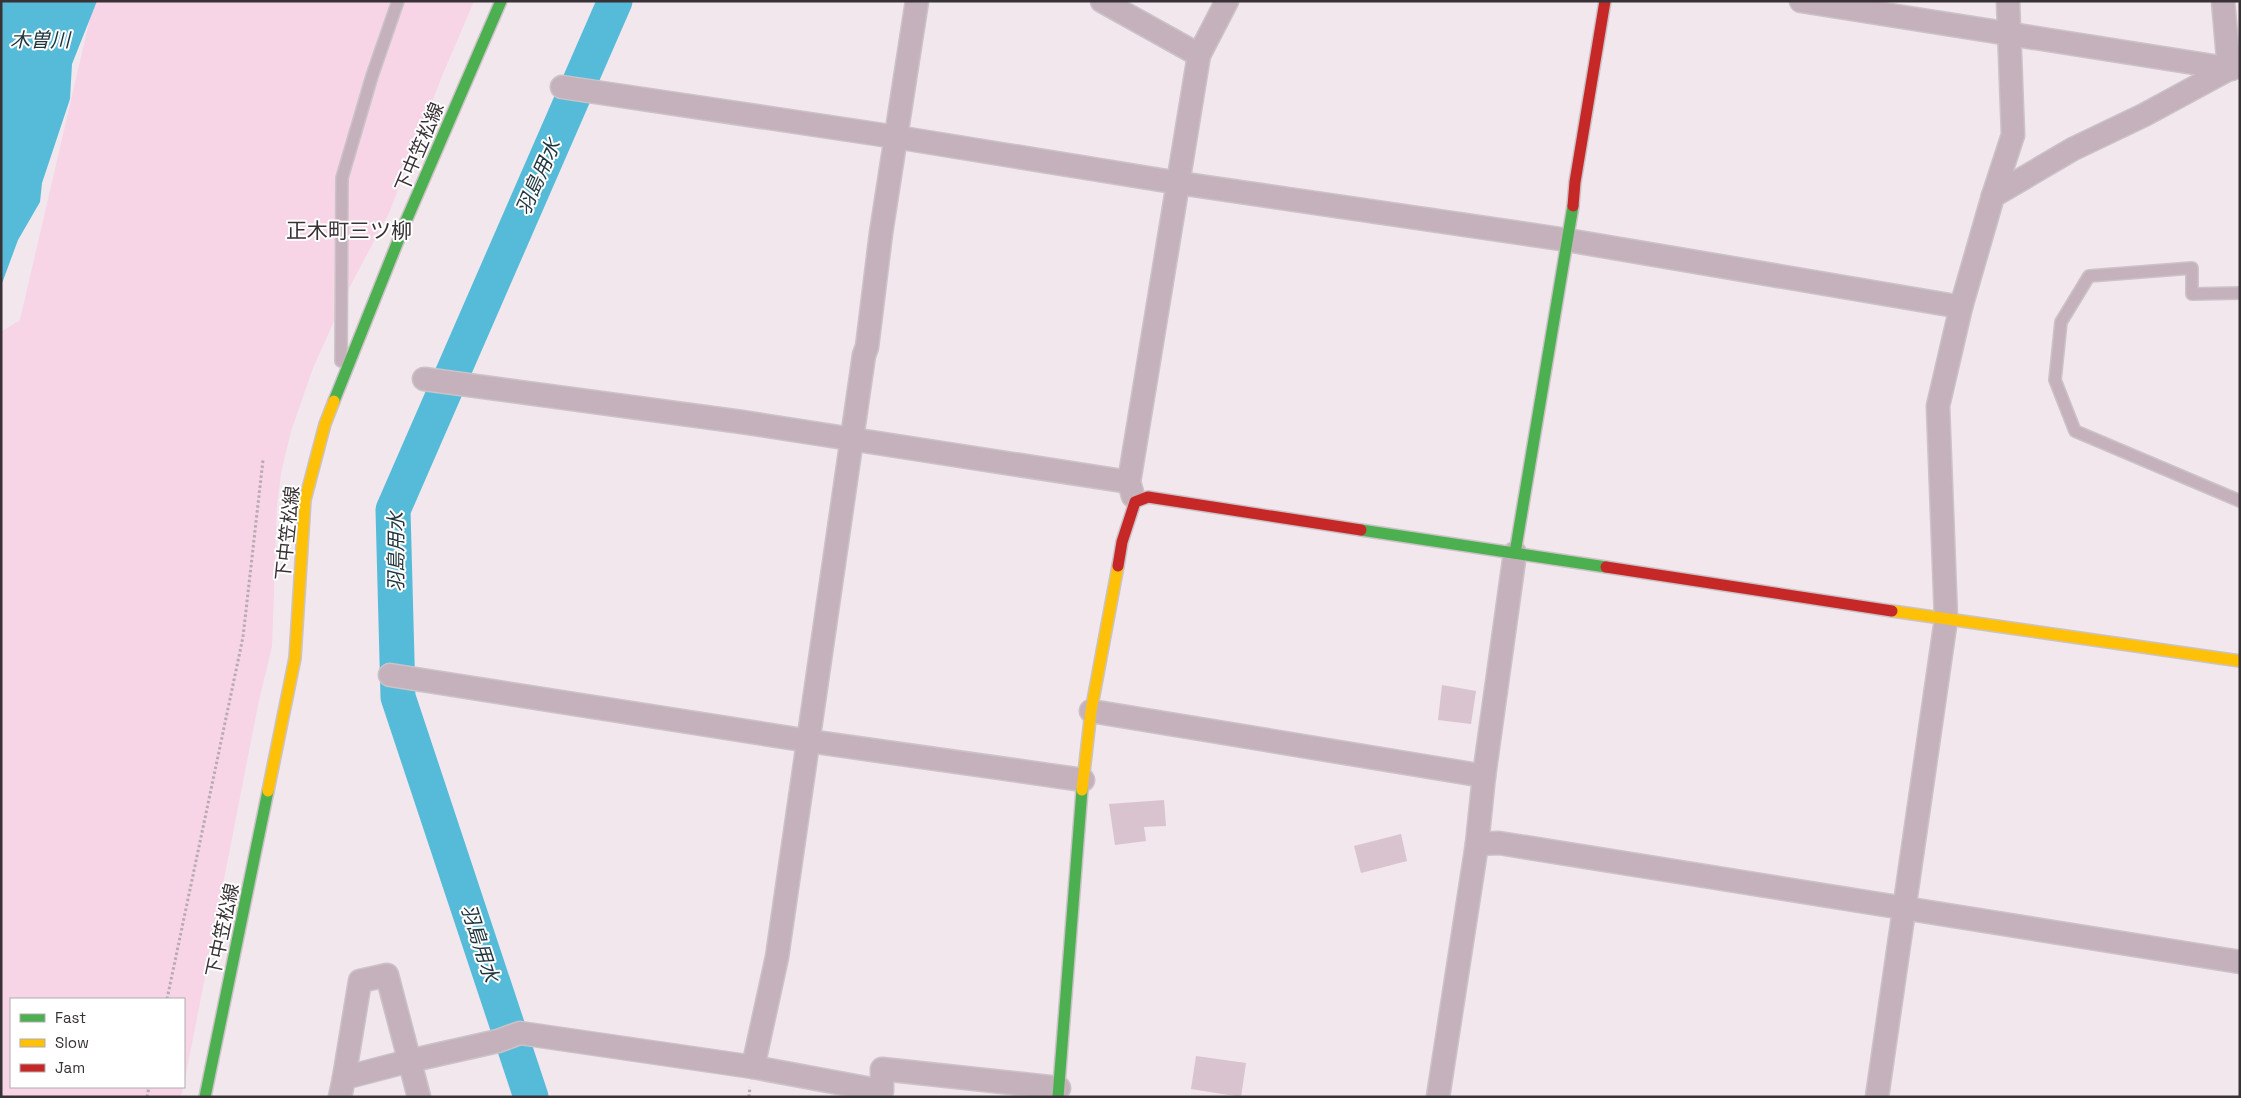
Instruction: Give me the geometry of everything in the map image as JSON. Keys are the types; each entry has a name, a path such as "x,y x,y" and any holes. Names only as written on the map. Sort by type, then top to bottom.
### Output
{"street":[{"name":"下中笠松線","path":"205,1097 295,658 305,500 324,424 406,221 502,1"},
{"path":"753,1067 777,957 864,355 867,347 881,233 917,1"},
{"path":"1102,1 1199,55"},
{"path":"342,1088 409,1061 498,1041 520,1033 753,1067 883,1094 882,1068 1058,1093 1083,780 1091,711 1132,492 1199,55 1227,1"},
{"path":"1438,1097 1477,844 1484,776 1515,553 1605,1"},
{"path":"1801,1 1848,4 2008,33 2236,65"},
{"path":"1877,1097 1946,619 1938,406 1961,308 1993,196 2013,135 2008,1"},
{"path":"2223,1 2236,65"},
{"path":"1993,196 2073,149 2144,115 2236,65"},
{"path":"562,87 896,137 1179,183 1567,240 1961,308"},
{"path":"424,379 852,440 1132,492 1148,497 1946,619 2240,661"},
{"path":"390,675 808,741 1083,780"},
{"path":"1091,711 1484,776"},
{"path":"1477,844 1498,843 2240,962"},
{"path":"342,1088 360,981 387,975 419,1097"}],"lane":[{"path":"341,383 342,178 372,76 398,1"},
{"path":"2240,293 2192,294 2192,268 2088,276 2061,322 2055,380 2075,431 2240,501"}],"path":[{"path":"167,998 243,637 263,460"}],"shaded area":[{"path":"94,1 474,1 442,76 389,213 348,290 313,368 291,431 281,473 277,505 272,646 258,705 185,1079 185,998 10,998 10,1088 183,1088 181,1097 1,1097 1,332 20,320"}],"water":[{"name":"木曽川","path":"1,1 97,1 72,64 70,99 42,183 40,202 18,240 1,286"}],"building":[{"path":"1442,685 1476,691 1471,724 1438,720"},
{"path":"1164,800 1166,826 1144,827 1146,841 1115,845 1109,804"},
{"path":"1401,834 1407,861 1361,873 1354,846"},
{"path":"1196,1056 1246,1063 1241,1097 1191,1089"}],"waterway":[{"name":"羽島用水","path":"531,1097 398,697 393,510 615,1"}],"traffic: fast":[{"path":"334,401 406,221 501,1"},
{"path":"1515,553 1573,206"},
{"path":"1361,530 1606,567"},
{"path":"1058,1097 1082,790"},
{"path":"205,1097 268,791"}],"traffic: slow":[{"path":"268,791 295,658 305,500 325,424 334,401"},
{"path":"1082,790 1091,711 1118,566"},
{"path":"1892,611 2240,661"}],"traffic: jam":[{"path":"1573,206 1575,182 1605,1"},
{"path":"1118,566 1122,542 1135,502 1148,497 1361,530"},
{"path":"1606,567 1892,611"}],"district":[{"name":"正木町三ツ柳","path":"349,231"}]}
